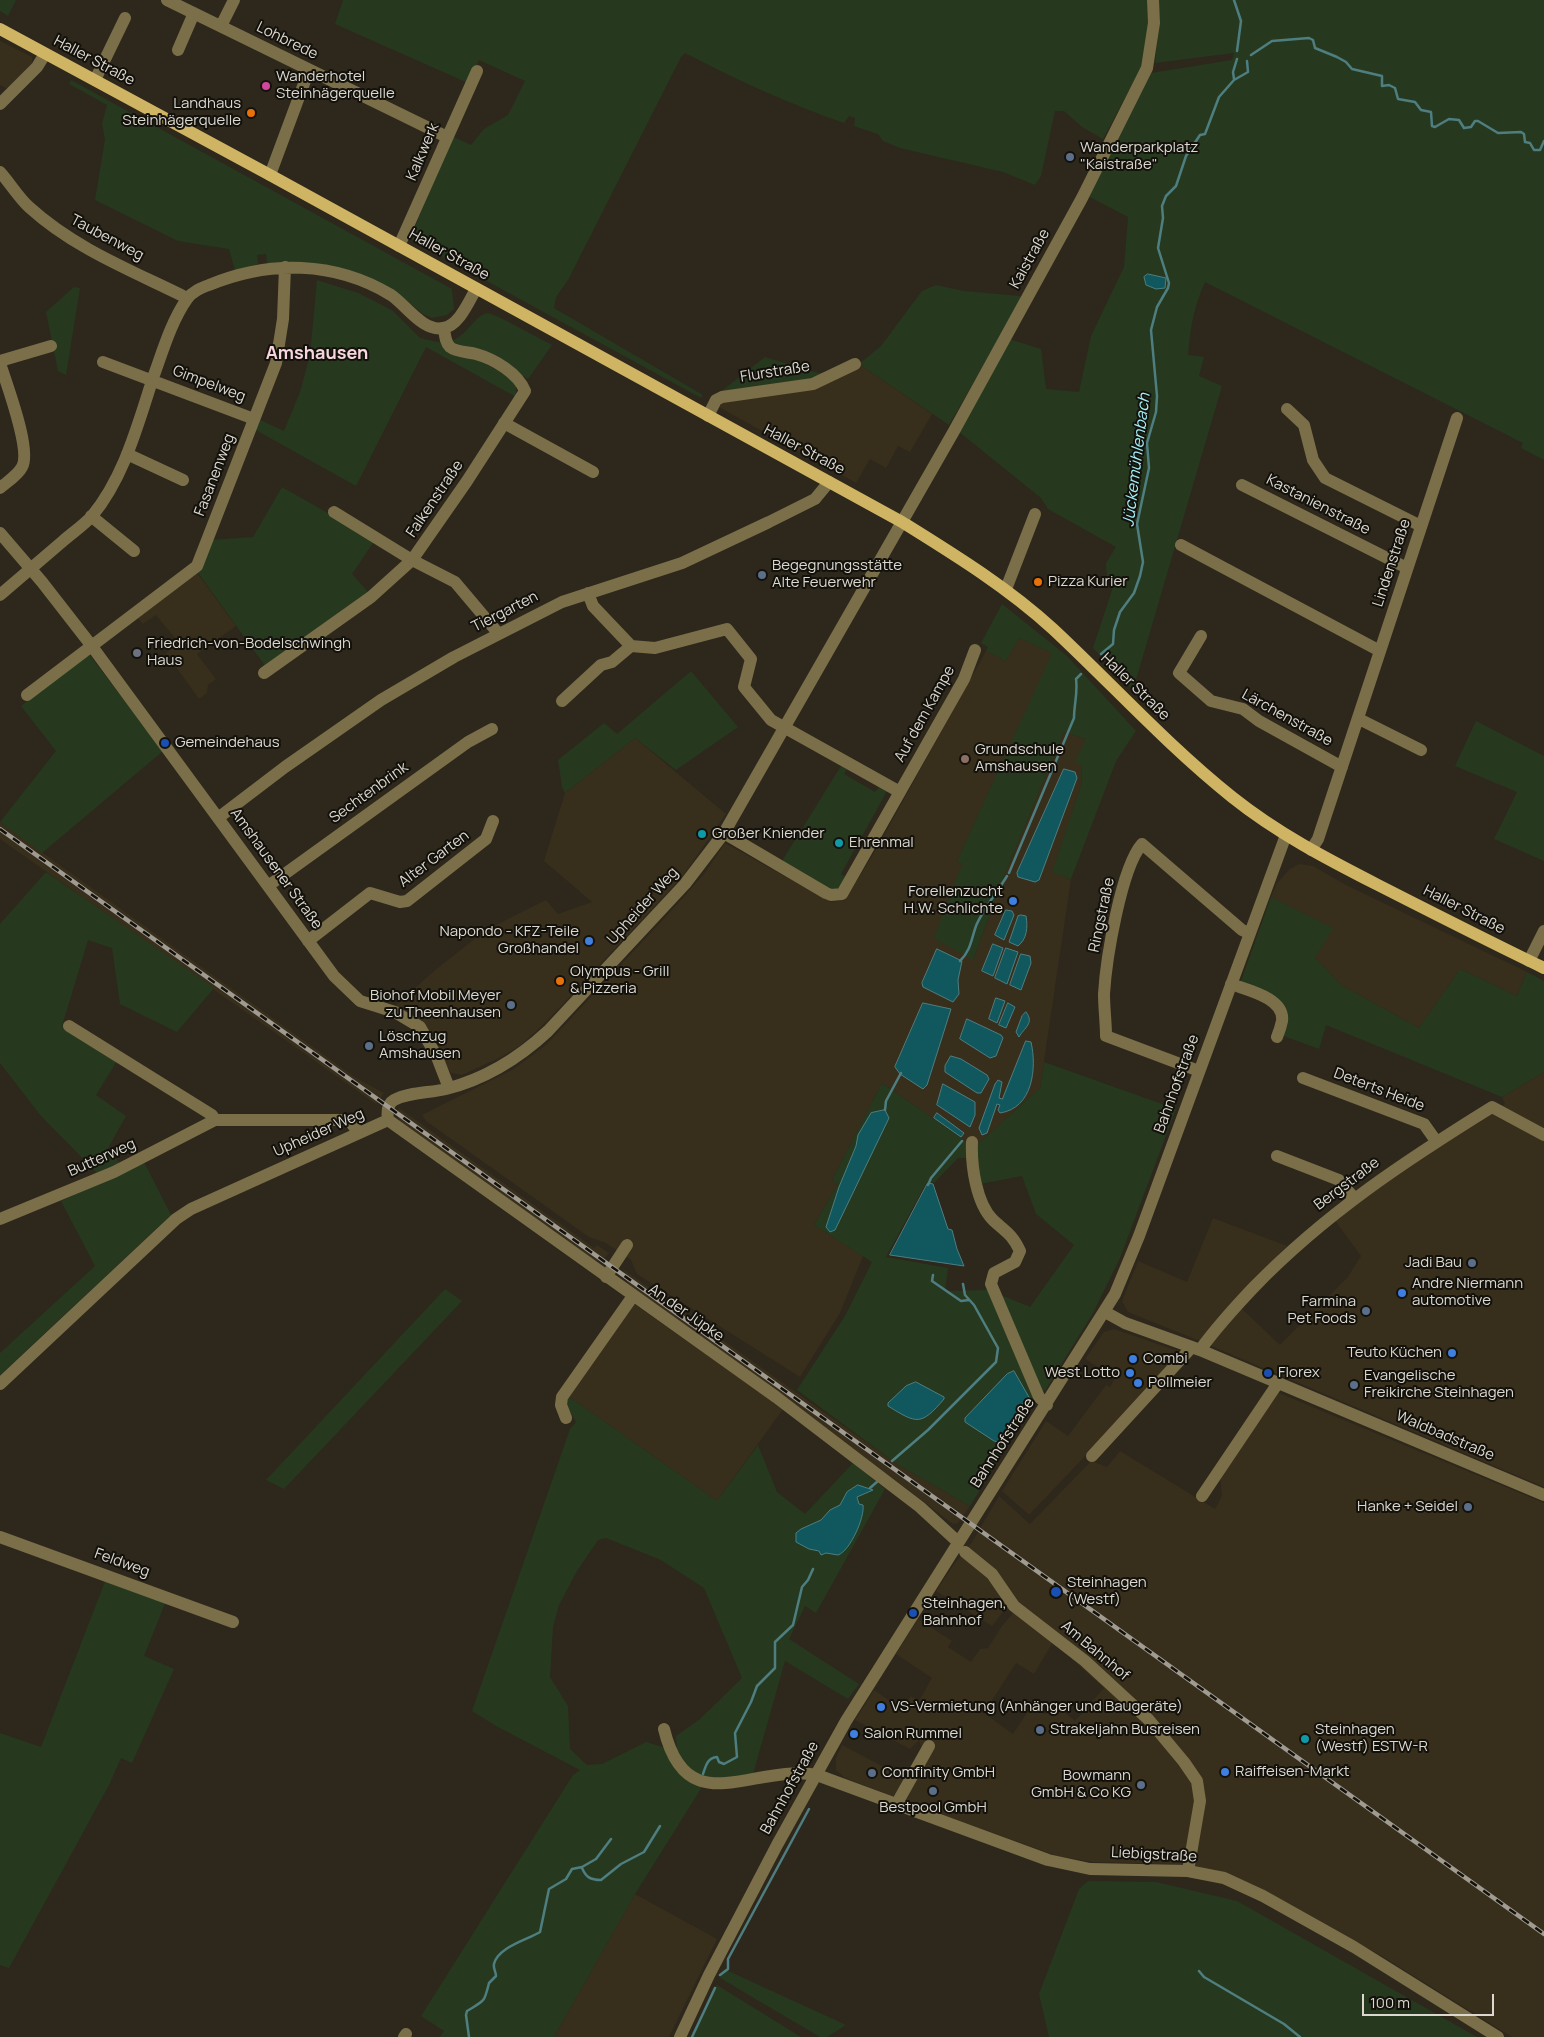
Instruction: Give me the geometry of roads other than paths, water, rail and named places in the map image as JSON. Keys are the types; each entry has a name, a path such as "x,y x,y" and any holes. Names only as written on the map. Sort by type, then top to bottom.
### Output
{"main road":[{"name":"Haller Straße","path":"0,29 270,174 902,522 1006,589 1053,629 1185,758 1233,798 1286,835 1311,850 1544,968"}],"street":[{"name":"Lohbrede","path":"167,0 447,137"},
{"path":"221,26 234,0"},
{"name":"Kaistraße","path":"902,522 1077,206 1147,68 1154,22 1153,0"},
{"path":"178,50 194,13"},
{"path":"95,80 125,18"},
{"path":"3,97 37,67 45,54"},
{"path":"270,174 309,70"},
{"name":"Kalkwerk","path":"399,246 477,71"},
{"name":"Taubenweg","path":"0,172 28,206 56,229 85,248 188,298"},
{"path":"0,595 91,516 110,490 127,454 162,354 188,298 197,290 226,278 255,270 285,267 321,269 358,280 390,295 428,326 444,328 452,325 462,313 476,289"},
{"name":"Fasanenweg","path":"91,645 197,566 276,363 283,320 285,267"},
{"name":"Falkenstraße","path":"264,673 371,597 412,560 525,390 522,383 510,372 496,364 478,355 451,348 446,342 444,328"},
{"path":"0,488 22,467 26,458 19,422 0,362 51,346"},
{"name":"Gimpelweg","path":"103,362 254,419"},
{"name":"Flurstraße","path":"708,416 716,400 722,397 813,384 856,364"},
{"path":"1287,409 1304,425 1313,460 1325,478 1421,526"},
{"name":"Lindenstraße","path":"1311,850 1318,839 1359,719 1457,418"},
{"path":"504,424 593,472"},
{"path":"127,454 183,480"},
{"name":"Tiergarten","path":"218,818 381,700 498,633 562,602 682,563 815,499 829,482"},
{"name":"Kastanienstraße","path":"1242,485 1407,568"},
{"path":"334,512 412,560 455,582 498,633"},
{"path":"1006,589 1035,514"},
{"path":"91,516 134,551"},
{"name":"Upheider Weg","path":"0,1384 191,1208 388,1120 388,1107 395,1099 449,1088 511,1061 548,1031 685,884 724,832 902,522"},
{"name":"Amshausener Straße","path":"0,533 91,645 334,976 360,1000 395,1012 420,1027 437,1057 449,1088"},
{"path":"1181,545 1380,651"},
{"path":"588,593 593,606 631,646 655,648 727,629 751,658 744,687 771,720 900,792"},
{"name":"Lärchenstraße","path":"1201,636 1179,673 1212,701 1243,709 1259,722 1342,767"},
{"path":"27,694 91,645"},
{"path":"562,701 601,665 612,662 631,646"},
{"name":"Auf dem Kampe","path":"724,832 826,893 837,895 846,889 964,679 975,650"},
{"path":"1359,719 1421,750"},
{"name":"Sechtenbrink","path":"268,886 468,742 492,729"},
{"name":"Alter Garten","path":"308,941 370,893 400,902 407,901 486,840 494,821"},
{"name":"Bahnhofstraße","path":"680,2037 709,1975 777,1845 846,1721 962,1547 1105,1312 1127,1267 1286,835"},
{"name":"Ringstraße","path":"1199,1071 1106,1036 1104,995 1112,938 1128,868 1135,852 1142,844 1214,907 1242,930 1249,933"},
{"path":"1529,961 1544,931"},
{"path":"1231,984 1270,1000 1278,1006 1282,1019 1277,1037"},
{"path":"68,1026 212,1116 215,1120"},
{"name":"Deterts Heide","path":"1303,1078 1424,1124 1436,1142"},
{"name":"Bergstraße","path":"1092,1456 1284,1256 1354,1198 1436,1142 1492,1107 1544,1135"},
{"name":"Butterweg","path":"0,1219 114,1172 215,1120 349,1120 358,1134"},
{"name":"An der Jüpke","path":"388,1120 776,1397 920,1507 962,1547"},
{"path":"972,1142 971,1156 983,1204 992,1219 1013,1236 1020,1251 1015,1262 994,1273 991,1284 1039,1397 1047,1405"},
{"path":"1276,1156 1339,1180 1354,1198"},
{"path":"606,1277 627,1245"},
{"path":"566,1418 561,1405 562,1397 633,1296"},
{"name":"Waldbadstraße","path":"1105,1312 1125,1323 1196,1349 1544,1495"},
{"path":"1202,1496 1278,1383"},
{"name":"Feldweg","path":"0,1536 233,1622"},
{"name":"Am Bahnhof","path":"962,1547 992,1574 1014,1606 1085,1661 1149,1720 1184,1762 1196,1781 1200,1801 1188,1871"},
{"path":"664,1729 667,1744 680,1768 694,1779 722,1784 791,1774 816,1775"},
{"path":"896,1805 929,1746"},
{"name":"Liebigstraße","path":"816,1775 1048,1860 1090,1869 1188,1871 1224,1878 1263,1896 1354,1947 1498,2037"}],"water":[{"path":"1148,274 1166,278 1165,288 1156,289 1146,285 1144,277"},
{"path":"1064,769 1075,772 1077,778 1039,880 1035,882 1018,877 1017,873"},
{"path":"1006,910 1012,911 1014,915 1004,940 995,935"},
{"path":"1018,916 1026,916 1027,928 1023,940 1018,946 1009,942"},
{"path":"993,944 1003,948 993,976 982,971"},
{"path":"1006,948 1018,952 1007,984 995,978"},
{"path":"937,949 962,961 958,980 959,994 953,1002 923,987 922,983"},
{"path":"1021,954 1030,956 1031,963 1021,990 1010,985"},
{"path":"996,998 1005,1001 997,1023 989,1019"},
{"path":"923,1003 951,1009 927,1085 923,1089 900,1074 895,1067"},
{"path":"1008,1003 1015,1007 1006,1028 999,1025"},
{"path":"1026,1012 1029,1022 1019,1037 1016,1032 1022,1016"},
{"path":"967,1019 1001,1035 1003,1038 996,1056 990,1058 960,1039"},
{"path":"1026,1041 1031,1042 1033,1075 1026,1095 1011,1110 1000,1113 998,1110 1000,1105 997,1104 987,1133 982,1135 979,1128 995,1084 998,1080 1002,1082 999,1098 1002,1099"},
{"path":"951,1056 961,1059 987,1075 989,1079 981,1093 977,1093 945,1072 945,1066"},
{"path":"943,1084 975,1102 975,1115 970,1127 937,1105"},
{"path":"885,1110 889,1118 835,1230 830,1232 826,1227 839,1187 856,1146 858,1135 871,1113"},
{"path":"937,1113 964,1133 961,1137 934,1118"},
{"path":"928,1183 933,1184 948,1229 952,1230 964,1266 890,1255"},
{"path":"1014,1371 1030,1399 1023,1403 999,1442 994,1441 965,1422 965,1418 1007,1374"},
{"path":"916,1382 944,1397 944,1399 924,1418 912,1419 888,1406 888,1403 906,1386"},
{"path":"858,1485 873,1490 857,1497 859,1504 863,1505 862,1517 852,1541 843,1552 838,1555 826,1553 821,1555 819,1551 809,1549 796,1542 796,1533 821,1520 830,1510 840,1505 847,1492"}],"waterway":[{"path":"1234,0 1241,21 1237,51"},
{"name":"Jückemühlenbach","path":"1251,55 1272,41 1309,38 1313,40 1315,48 1346,62 1352,69 1382,76 1382,86 1389,85 1395,88 1398,99 1415,102 1421,110 1431,112 1432,126 1435,127 1449,119 1459,120 1464,128 1471,127 1475,121 1478,121 1498,133 1521,132 1524,134 1525,142 1530,143 1534,150 1540,150 1544,141"},
{"path":"1234,79 1233,72 1237,59"},
{"name":"Jückemühlenbach","path":"1101,654 1113,644 1114,630 1120,612 1134,593 1143,562 1137,524 1149,468 1147,443 1156,412 1157,396 1151,330 1157,307 1169,283 1158,248 1163,218 1162,206 1166,196 1176,186 1186,156 1200,135 1205,134 1219,97 1234,80 1248,72 1247,61"},
{"name":"Jückemühlenbach","path":"1009,873 1074,718 1077,689 1076,679 1081,674"},
{"name":"Jückemühlenbach","path":"960,961 969,949 979,920 1007,876"},
{"path":"885,1110 886,1101 901,1073"},
{"name":"Jückemühlenbach","path":"928,1185 931,1178 962,1141"},
{"path":"933,1275 932,1281 961,1301 969,1300"},
{"name":"Jückemühlenbach","path":"892,1461 928,1430 996,1362 998,1348 974,1305 965,1295 963,1284"},
{"name":"Jückemühlenbach","path":"870,1488 878,1481"},
{"name":"Jückemühlenbach","path":"703,1774 707,1763 711,1759 717,1757 719,1762 724,1764 737,1757 735,1733 757,1686 775,1668 775,1642 793,1625 802,1587 813,1569"},
{"path":"720,1975 728,1969 728,1959 809,1809"},
{"name":"Jückemühlenbach","path":"582,1868 589,1877 601,1880 621,1864 644,1852 660,1826"},
{"name":"Jückemühlenbach","path":"469,2037 467,2011 481,2003 485,1998 489,1983 496,1976 494,1966 497,1958 507,1949 540,1932 549,1889 566,1879 572,1869 582,1867 596,1859 611,1839"},
{"path":"1199,1971 1204,1977 1284,2024 1300,2037"},
{"path":"692,2037 715,1988"}],"railway":[{"path":"0,829 1544,1934"}],"place":[{"name":"Wanderhotel Steinhägerquelle","path":"266,86"},
{"name":"Landhaus Steinhägerquelle","path":"251,113"},
{"name":"Wanderparkplatz \"Kaistraße\"","path":"1070,157"},
{"name":"Begegnungsstätte Alte Feuerwehr","path":"762,575"},
{"name":"Pizza Kurier","path":"1038,582"},
{"name":"Friedrich-von-Bodelschwingh Haus","path":"137,653"},
{"name":"Gemeindehaus","path":"165,743"},
{"name":"Grundschule Amshausen","path":"965,759"},
{"name":"Großer Kniender","path":"702,834"},
{"name":"Ehrenmal","path":"839,843"},
{"name":"Forellenzucht H.W. Schlichte","path":"1013,901"},
{"name":"Napondo - KFZ-Teile Großhandel","path":"589,941"},
{"name":"Olympus - Grill & Pizzeria","path":"560,981"},
{"name":"Biohof Mobil Meyer zu Theenhausen","path":"511,1005"},
{"name":"Löschzug Amshausen","path":"369,1046"},
{"name":"Jadi Bau","path":"1472,1263"},
{"name":"Andre Niermann automotive","path":"1402,1293"},
{"name":"Farmina Pet Foods","path":"1366,1311"},
{"name":"Teuto Küchen","path":"1452,1353"},
{"name":"Combi","path":"1133,1359"},
{"name":"West Lotto","path":"1130,1373"},
{"name":"Florex","path":"1268,1373"},
{"name":"Pollmeier","path":"1138,1383"},
{"name":"Evangelische Freikirche Steinhagen","path":"1354,1385"},
{"name":"Hanke + Seidel","path":"1468,1507"},
{"name":"Steinhagen (Westf)","path":"1056,1592"},
{"name":"Steinhagen, Bahnhof","path":"913,1613"},
{"name":"VS-Vermietung (Anhänger und Baugeräte)","path":"881,1707"},
{"name":"Strakeljahn Busreisen","path":"1040,1730"},
{"name":"Salon Rummel","path":"854,1734"},
{"name":"Steinhagen (Westf) ESTW-R","path":"1305,1739"},
{"name":"Raiffeisen-Markt","path":"1225,1772"},
{"name":"Comfinity GmbH","path":"872,1773"},
{"name":"Bowmann GmbH & Co KG","path":"1141,1785"},
{"name":"Bestpool GmbH","path":"933,1791"}],"district":[{"name":"Amshausen","path":"317,354"}]}
